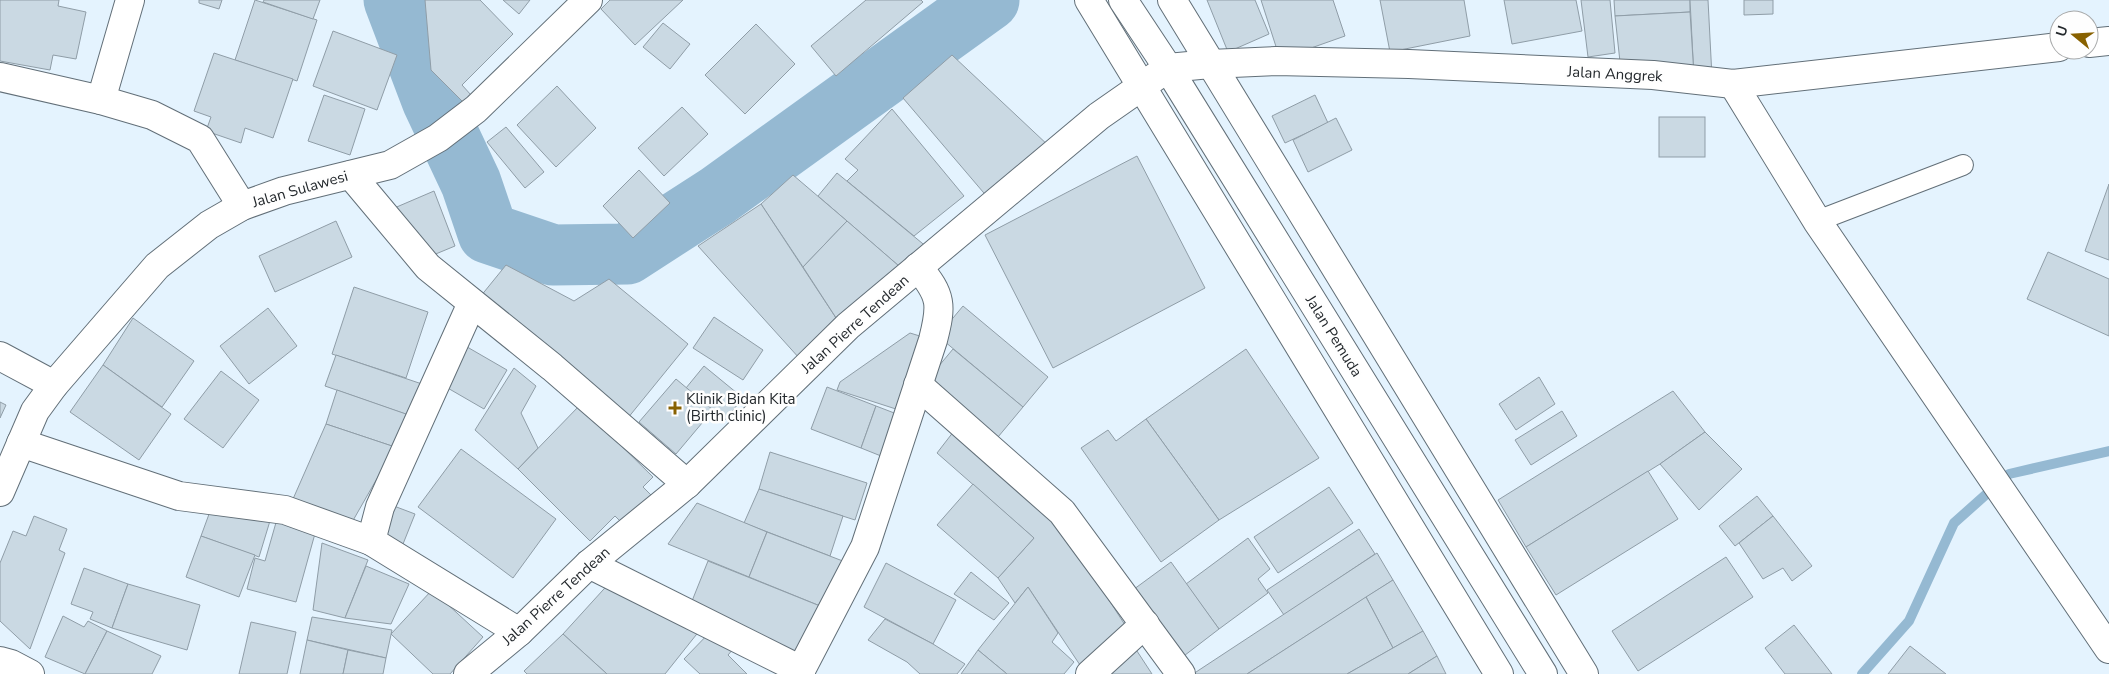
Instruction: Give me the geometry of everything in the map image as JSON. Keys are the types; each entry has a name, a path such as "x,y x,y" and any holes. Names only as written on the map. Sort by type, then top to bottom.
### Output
{"street":[{"path":"101,100 130,0"},
{"name":"Jalan Sulawesi","path":"0,492 35,411 54,385 158,266 209,225 242,206 284,191 390,165 438,138 476,109 588,0"},
{"path":"1089,0 1499,674"},
{"name":"Jalan Pemuda","path":"1123,0 1168,68 1544,674"},
{"path":"1172,0 1584,674"},
{"name":"Jalan Anggrek","path":"1168,68 1210,64 1276,62 1409,64 1653,75 1733,84 2049,47"},
{"name":"Jalan Pierre Tendean","path":"468,674 519,632 589,564 687,484 848,326 1098,116 1168,68"},
{"path":"0,77 101,100 152,115 200,139 242,206"},
{"path":"1733,84 1817,221 2109,649"},
{"path":"351,175 428,267 552,367 687,484"},
{"path":"589,564 801,672 865,547 940,315 938,296 918,267"},
{"path":"371,541 380,507 472,303"},
{"path":"0,356 54,385"},
{"path":"918,385 1062,512 1181,674"},
{"path":"21,443 179,496 285,510 371,541 519,632"},
{"path":"1090,674 1145,624"},
{"path":"0,661 11,664 30,674"}],"lane":[{"path":"1817,221 1963,165"}],"building":[{"path":"0,0 59,0 58,6 86,12 76,59 53,55 50,70 0,61"},
{"path":"199,0 222,0 219,9 199,3"},
{"path":"255,0 317,20 297,81 235,60"},
{"path":"264,0 320,0 313,19 263,2"},
{"path":"425,0 480,0 513,34 462,85 471,95 464,103 431,70"},
{"path":"503,0 530,0 519,14"},
{"path":"610,0 683,0 635,45 601,9"},
{"path":"866,0 921,0 923,2 836,76 811,46"},
{"path":"1207,0 1255,0 1269,34 1228,52"},
{"path":"1261,0 1333,0 1345,36 1280,59"},
{"path":"1380,0 1464,0 1470,36 1390,52"},
{"path":"1504,0 1576,0 1582,31 1512,44"},
{"path":"1581,0 1610,0 1615,53 1588,57"},
{"path":"1614,0 1690,0 1690,12 1615,16"},
{"path":"1690,0 1708,0 1712,77 1694,78"},
{"path":"1744,0 1773,0 1773,14 1744,15"},
{"path":"1690,12 1694,76 1621,71 1615,16"},
{"path":"663,23 690,44 670,69 643,47"},
{"path":"756,24 795,64 745,114 705,75"},
{"path":"333,31 397,55 377,110 313,86"},
{"path":"214,53 293,79 273,138 245,128 241,143 206,131 211,117 194,111"},
{"path":"952,55 1050,147 989,199 903,98"},
{"path":"557,86 596,128 556,167 517,125"},
{"path":"324,95 365,109 350,155 308,141"},
{"path":"1315,95 1328,123 1285,143 1272,116"},
{"path":"682,107 708,134 664,176 638,148"},
{"path":"892,109 964,196 914,236 847,181 858,170 845,159"},
{"path":"1659,117 1705,117 1705,157 1659,157"},
{"path":"1336,118 1352,150 1308,172 1293,140"},
{"path":"506,127 544,172 525,188 487,142"},
{"path":"1137,156 1205,288 1053,368 985,235"},
{"path":"639,170 670,203 633,238 603,206"},
{"path":"837,173 928,248 907,273 818,196"},
{"path":"793,175 847,221 803,267 761,204"},
{"path":"2109,184 2109,260 2085,251"},
{"path":"434,191 455,246 426,258 385,212"},
{"path":"761,204 842,327 800,359 698,246"},
{"path":"336,221 352,257 275,292 259,256"},
{"path":"847,221 907,273 842,327 803,267"},
{"path":"2048,252 2109,279 2109,336 2027,299"},
{"path":"506,265 574,301 609,279 688,344 623,424 476,302"},
{"path":"354,287 428,312 406,378 332,354"},
{"path":"963,306 1048,377 1023,407 938,336"},
{"path":"268,308 297,346 249,384 220,346"},
{"path":"714,317 763,350 743,380 693,348"},
{"path":"133,318 194,361 162,407 103,365"},
{"path":"910,333 923,337 899,410 837,390 840,382"},
{"path":"462,344 507,370 484,409 439,383"},
{"path":"953,349 1023,407 998,437 928,379"},
{"path":"1246,349 1319,458 1219,520 1146,419"},
{"path":"336,355 422,384 411,416 325,386"},
{"path":"103,365 171,414 139,460 70,412"},
{"path":"704,366 743,398 725,420 686,388"},
{"path":"514,368 536,386 521,413 538,448 518,469 475,430"},
{"path":"221,371 259,400 223,448 184,419"},
{"path":"1539,377 1555,404 1516,430 1499,404"},
{"path":"676,379 713,410 676,454 639,422"},
{"path":"827,387 876,406 861,448 811,429"},
{"path":"337,390 406,414 395,447 326,424"},
{"path":"1673,391 1705,432 1660,464 1526,547 1498,500"},
{"path":"0,402 6,405 0,418"},
{"path":"580,405 653,477 643,487 657,501 629,530 615,516 590,541 518,469"},
{"path":"876,406 902,416 886,458 861,448"},
{"path":"1562,411 1577,436 1531,465 1515,440"},
{"path":"1146,419 1219,520 1161,562 1081,448 1108,430 1116,441"},
{"path":"326,424 395,447 351,524 293,499"},
{"path":"954,431 1054,514 1125,625 1080,665 1028,587 1015,603 998,578 1034,538 937,453"},
{"path":"1705,432 1742,469 1699,510 1660,464"},
{"path":"461,449 556,519 513,578 418,507"},
{"path":"770,452 867,483 855,520 759,489"},
{"path":"1648,471 1678,519 1556,595 1526,547"},
{"path":"973,484 1034,538 998,578 937,525"},
{"path":"1329,487 1353,523 1278,573 1254,537"},
{"path":"759,489 843,516 830,556 744,523"},
{"path":"1757,496 1773,516 1735,546 1719,526"},
{"path":"386,503 415,514 403,544 374,532"},
{"path":"697,503 767,532 749,577 668,544"},
{"path":"212,506 273,511 259,557 201,536"},
{"path":"34,516 67,529 59,550 65,553 30,649 0,621 0,563 13,531 26,536"},
{"path":"1773,516 1812,566 1792,581 1783,568 1763,579 1739,543"},
{"path":"277,519 316,530 296,602 247,589 255,558 265,561"},
{"path":"1359,529 1375,554 1284,615 1267,590"},
{"path":"767,532 848,563 830,610 749,577"},
{"path":"201,536 255,555 239,597 186,577"},
{"path":"1248,538 1270,569 1258,579 1268,593 1219,629 1186,584"},
{"path":"322,543 368,560 345,618 313,610"},
{"path":"1377,553 1393,580 1247,674 1193,674"},
{"path":"1726,557 1753,597 1638,671 1612,631"},
{"path":"708,561 830,610 800,667 688,611"},
{"path":"1171,562 1219,629 1176,662 1126,595"},
{"path":"886,563 956,600 933,644 864,607"},
{"path":"366,566 409,584 391,624 345,618"},
{"path":"84,568 128,584 112,628 90,619 93,612 71,604"},
{"path":"971,572 1009,603 994,620 954,594"},
{"path":"613,579 704,625 665,674 607,674 563,634"},
{"path":"1393,580 1423,631 1393,648 1366,597"},
{"path":"128,584 200,605 187,650 112,628"},
{"path":"1028,587 1058,633 1052,642 1074,662 1064,674 1007,674 978,650"},
{"path":"432,590 483,637 450,674 433,674 391,634"},
{"path":"1366,597 1393,648 1347,674 1247,674"},
{"path":"63,616 84,627 88,621 107,631 85,674 45,657"},
{"path":"312,617 392,630 386,658 307,640"},
{"path":"885,619 933,644 965,664 957,674 920,674 907,662 868,640"},
{"path":"251,622 296,632 287,674 239,674"},
{"path":"1794,625 1832,674 1785,674 1765,648"},
{"path":"713,629 734,648 728,655 747,674 700,674 684,659"},
{"path":"107,631 161,656 152,674 85,674"},
{"path":"1423,631 1437,656 1408,674 1347,674"},
{"path":"563,634 607,674 527,674 524,671"},
{"path":"307,640 348,650 343,674 300,674"},
{"path":"1910,646 1946,674 1888,674"},
{"path":"1135,648 1152,674 1095,674"},
{"path":"348,650 386,658 383,674 343,674"},
{"path":"978,650 1007,674 961,674"},
{"path":"1437,656 1446,674 1408,674"}],"waterway":[{"path":"394,0 432,100 471,183 488,233 553,255 627,254 717,196 989,0"},
{"path":"1862,674 1909,621 1954,523 2009,474 2109,451"}],"place":[{"name":"Klinik Bidan Kita (Birth clinic)","path":"675,408"}]}
